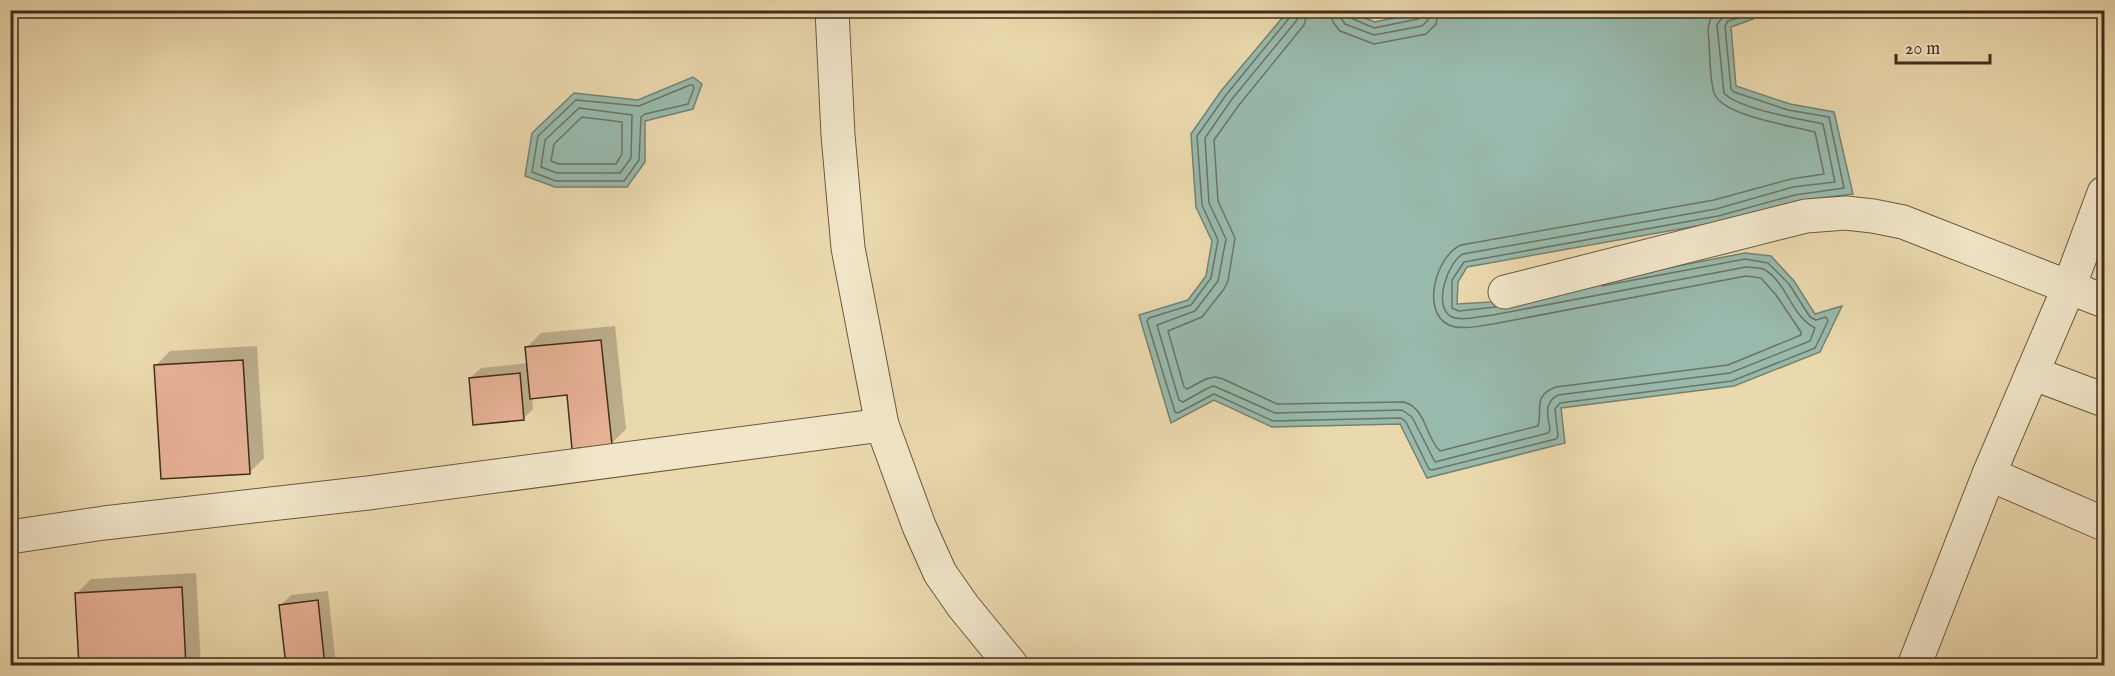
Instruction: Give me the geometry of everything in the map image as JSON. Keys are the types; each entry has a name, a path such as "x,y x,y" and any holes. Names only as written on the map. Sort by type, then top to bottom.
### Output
{"street":[{"path":"832,10 838,135 848,248 882,425 919,526 940,573 963,606 1012,666"},
{"path":"1914,666 1989,474 2069,287 2104,194"},
{"path":"1505,292 1806,216 1846,213 1903,222 2104,301"},
{"path":"2032,373 2104,399"},
{"path":"10,537 104,523 368,493 882,425"},
{"path":"1989,474 2104,524"}],"water":[{"path":"1431,10 1750,11 1753,19 1731,27 1736,86 1790,104 1834,112 1853,194 1797,201 1719,222 1467,267 1458,282 1457,304 1491,302 1745,253 1771,256 1794,281 1815,314 1842,306 1820,352 1734,386 1561,408 1565,443 1427,478 1400,424 1272,427 1214,400 1171,423 1139,315 1188,300 1206,276 1212,241 1196,207 1191,134 1221,91 1288,11 1347,11 1375,22"},
{"path":"693,77 702,84 693,109 645,121 645,162 627,187 555,187 525,176 532,133 574,93 638,100"}],"building":[{"path":"601,340 612,445 572,449 567,395 530,399 525,347"},
{"path":"243,360 250,474 161,479 154,365"},
{"path":"520,373 524,420 473,425 469,378"},
{"path":"182,587 186,666 79,666 75,593"},
{"path":"318,600 325,666 286,666 279,605"}]}
